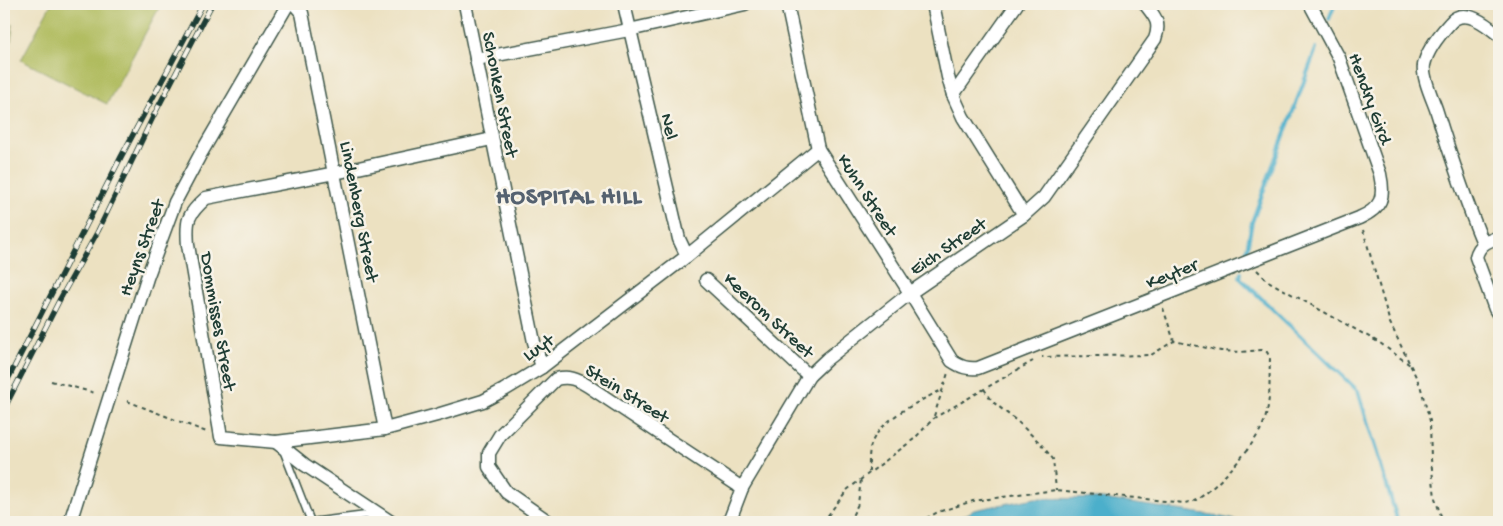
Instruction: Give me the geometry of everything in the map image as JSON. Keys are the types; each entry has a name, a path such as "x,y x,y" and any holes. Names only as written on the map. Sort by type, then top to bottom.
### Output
{"street":[{"name":"Heyns Street","path":"70,522 147,278 175,202 218,122 288,4"},
{"name":"Lindenberg Street","path":"294,4 302,13 385,429"},
{"name":"Schonken Street","path":"465,4 534,342 542,367"},
{"name":"Nel","path":"624,4 679,239 687,256"},
{"path":"476,59 630,30 745,4"},
{"name":"Kuhn Street","path":"787,4 818,150 952,361"},
{"path":"933,4 953,96 963,116 1024,215"},
{"path":"953,96 1017,4"},
{"name":"Eich Street","path":"730,522 742,488 809,376 826,358 910,293 1024,215 1044,197 1151,46 1158,30 1157,20 1145,4"},
{"name":"Hendry Gird","path":"1310,4 1339,58 1380,174 1383,192 1376,208"},
{"path":"1483,243 1450,154 1426,80 1424,65 1431,49 1445,28 1452,20 1462,16 1475,18 1499,35"},
{"path":"334,173 492,139"},
{"name":"Luyt","path":"221,437 279,445 385,429 483,401 542,367 687,256 818,150"},
{"name":"Dommisses Street","path":"221,437 188,245 186,227 191,211 206,198 334,173"},
{"name":"Keyter","path":"952,361 968,369 978,368 1360,218 1376,208"},
{"path":"1499,237 1483,243 1476,257 1494,291 1495,309 1499,315"},
{"name":"Keerom Street","path":"706,280 809,376"},
{"name":"Stein Street","path":"549,522 506,492 490,467 489,453 500,435 556,379 566,377 576,379 588,386 742,488"},
{"path":"279,445 305,465 391,522"}],"lane":[{"path":"279,445 311,522 366,515 374,516 383,522"}],"path":[{"path":"1360,218 1390,323 1420,385 1430,421 1435,498 1443,522"},
{"path":"1248,262 1268,281 1380,344 1410,365"},
{"path":"1159,297 1174,341"},
{"path":"919,522 938,512 974,501 1056,490 1185,503 1195,501 1236,464 1256,438 1265,420 1268,400 1269,355 1262,350 1221,352 1174,341 1151,355 1038,357 1058,337"},
{"path":"823,522 847,490 914,439 934,418 1035,359"},
{"path":"934,418 952,361"},
{"path":"51,381 95,393"},
{"path":"869,473 869,454 874,438 895,415 943,389"},
{"path":"984,390 994,402 1041,444 1053,459 1056,490"},
{"path":"127,402 221,437"},
{"path":"849,522 858,504 861,479"}],"green space":[{"path":"51,4 161,4 107,104 21,60"},
{"path":"4,24 13,25 4,96"}],"water":[{"path":"1035,498 1103,499 1212,515 1245,522 953,522 974,510"}],"waterway":[{"path":"1329,19 1335,4"},
{"path":"1246,254 1252,222 1316,49"},
{"path":"1241,273 1240,278 1358,391 1398,522"}],"railway":[{"path":"4,387 121,157 203,4"},
{"path":"4,409 60,299 98,231 154,115 212,4"}],"district":[{"name":"HOSPITAL HILL","path":"569,195"}]}
